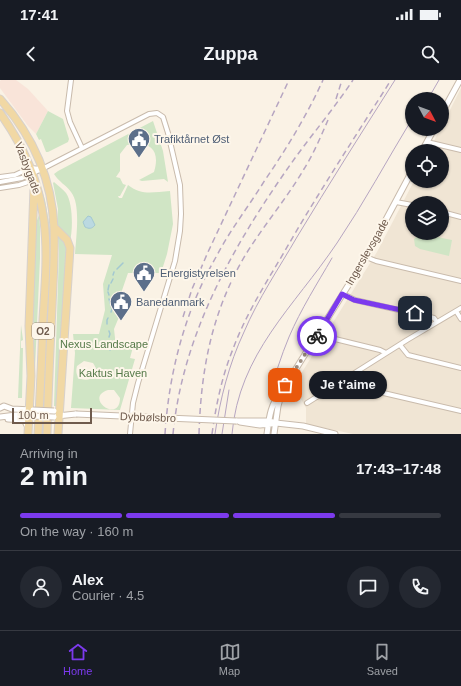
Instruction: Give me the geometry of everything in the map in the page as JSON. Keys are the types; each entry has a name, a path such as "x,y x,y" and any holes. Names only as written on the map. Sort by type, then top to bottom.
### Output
{"main road":[{"name":"Vasbygade","path":"0,99 23,129 38,156 50,193 54,227"},
{"name":"Vasbygade","path":"0,113 16,137 32,174 41,203 45,227 45,263 38,434"},
{"path":"28,430 31,413 29,326 31,252 34,213 32,174"},
{"path":"54,227 67,240 70,248 56,414 58,434"},
{"name":"O2","path":"46,434 54,227"}],"street":[{"path":"71,80 67,111 70,122 82,148"},
{"path":"449,103 459,87 460,80"},
{"path":"0,182 22,178 32,174 145,116 154,113 160,114 163,117 168,132 180,185 181,214 179,243 175,261 136,389 130,434"},
{"path":"430,136 427,142 461,150"},
{"path":"0,177 32,174"},
{"path":"0,188 19,185 32,174"},
{"name":"Ingerslevsgade","path":"267,434 274,401 366,257 405,185"},
{"path":"396,202 405,204"},
{"path":"449,214 461,217"},
{"path":"366,257 376,261 461,281"},
{"path":"342,294 354,300 434,318 437,322"},
{"path":"307,403 461,308"},
{"path":"456,311 461,320"},
{"path":"320,331 331,338 380,350 386,353"},
{"path":"400,345 408,355 461,368"},
{"path":"353,374 362,388 461,411"},
{"name":"Ingerslevsgade","path":"274,434 281,392"},
{"name":"Dybbølsbro","path":"0,408 4,406 31,413 269,422 303,426 335,434"},
{"name":"Dybbølsbro","path":"1,417 31,413"},
{"name":"Dybbølsbro","path":"1,417 25,421 28,430"}],"shaded area":[{"path":"1,80 16,80 28,89 48,111 36,134 28,126 0,88"},
{"path":"461,88 461,434 353,434 306,424 306,408 301,399 296,402 289,393 377,252 405,198 405,240 449,240 449,196 406,196 410,188 449,188 449,144 432,144 436,136 449,136 449,112"}],"green space":[{"path":"48,111 63,119 69,139 68,142 46,152 41,139 39,140 36,134"},
{"path":"153,121 163,151 168,182 164,179 139,180 154,172 156,157 151,148 147,145 127,145 120,154 120,171 116,177 120,178 123,184 126,185 120,196 118,196 119,198 122,198 128,185 138,191 143,192 170,191 173,224 167,254 161,273 128,273 118,302 119,317 114,329 116,347 133,347 130,358 135,359 120,410 71,408 75,353 73,334 99,334 105,310 103,284 112,255 75,254 77,222 76,204 71,192 54,174","holes":["84,361 93,363 96,369 95,374 88,380 79,377 76,373 77,366","108,390 114,390 120,398 115,409 105,407 99,398 101,394"]},
{"path":"54,182 66,193 70,203 72,230 70,241 60,230 57,222 58,209"},
{"path":"40,184 45,200 51,234 47,342 45,345 49,256"},
{"path":"39,215 40,258 35,368 31,335 36,223"},
{"path":"58,236 67,246 57,406 54,406 59,252"},
{"path":"414,240 452,240 449,256 420,249 415,246"},
{"path":"21,325 23,340 21,341 21,348 23,348 22,398 18,398"}],"water":[{"path":"88,216 91,217 95,225 90,228 85,227 83,222"}],"waterway":[{"path":"117,269 123,263"},
{"path":"111,283 113,279"},
{"path":"108,290 109,285"},
{"path":"109,299 112,309 111,312"},
{"path":"107,324 108,318"},
{"path":"109,331 109,337"},
{"path":"109,344 110,350"}],"tram line":[{"path":"215,434 222,395 230,369 239,344 256,308 309,217 395,80"},
{"path":"432,92 439,80"},
{"path":"232,434 237,405 245,379 257,355 271,332 347,228 405,131"},
{"path":"269,395 289,337 309,297 332,258"},
{"path":"222,434 229,390"}],"railway":[{"path":"183,317 192,289 208,252 289,80"},
{"path":"165,434 170,388 180,342 187,320 205,278 221,247 289,144 323,80"},
{"path":"336,99 342,80"},
{"path":"173,434 179,396 188,359 200,323 216,288 233,255 273,189 353,80"},
{"path":"212,434 223,380 233,349 245,321 259,294 302,221 391,80"},
{"path":"199,434 202,386 210,341 234,275 246,254 308,163 328,120"}],"way so far":[{"path":"285,385 317,336"}],"place":[{"name":"Trafiktårnet Øst","path":"139,158"},
{"name":"Energistyrelsen","path":"144,292"},
{"name":"Banedanmark","path":"121,322"},
{"name":"Je t’aime","path":"285,385"}],"route":[{"path":"317,336 342,294 354,300 415,313"}],"park label":[{"name":"Nexus Landscape","path":"104,344"},
{"name":"Kaktus Haven","path":"113,373"}]}
